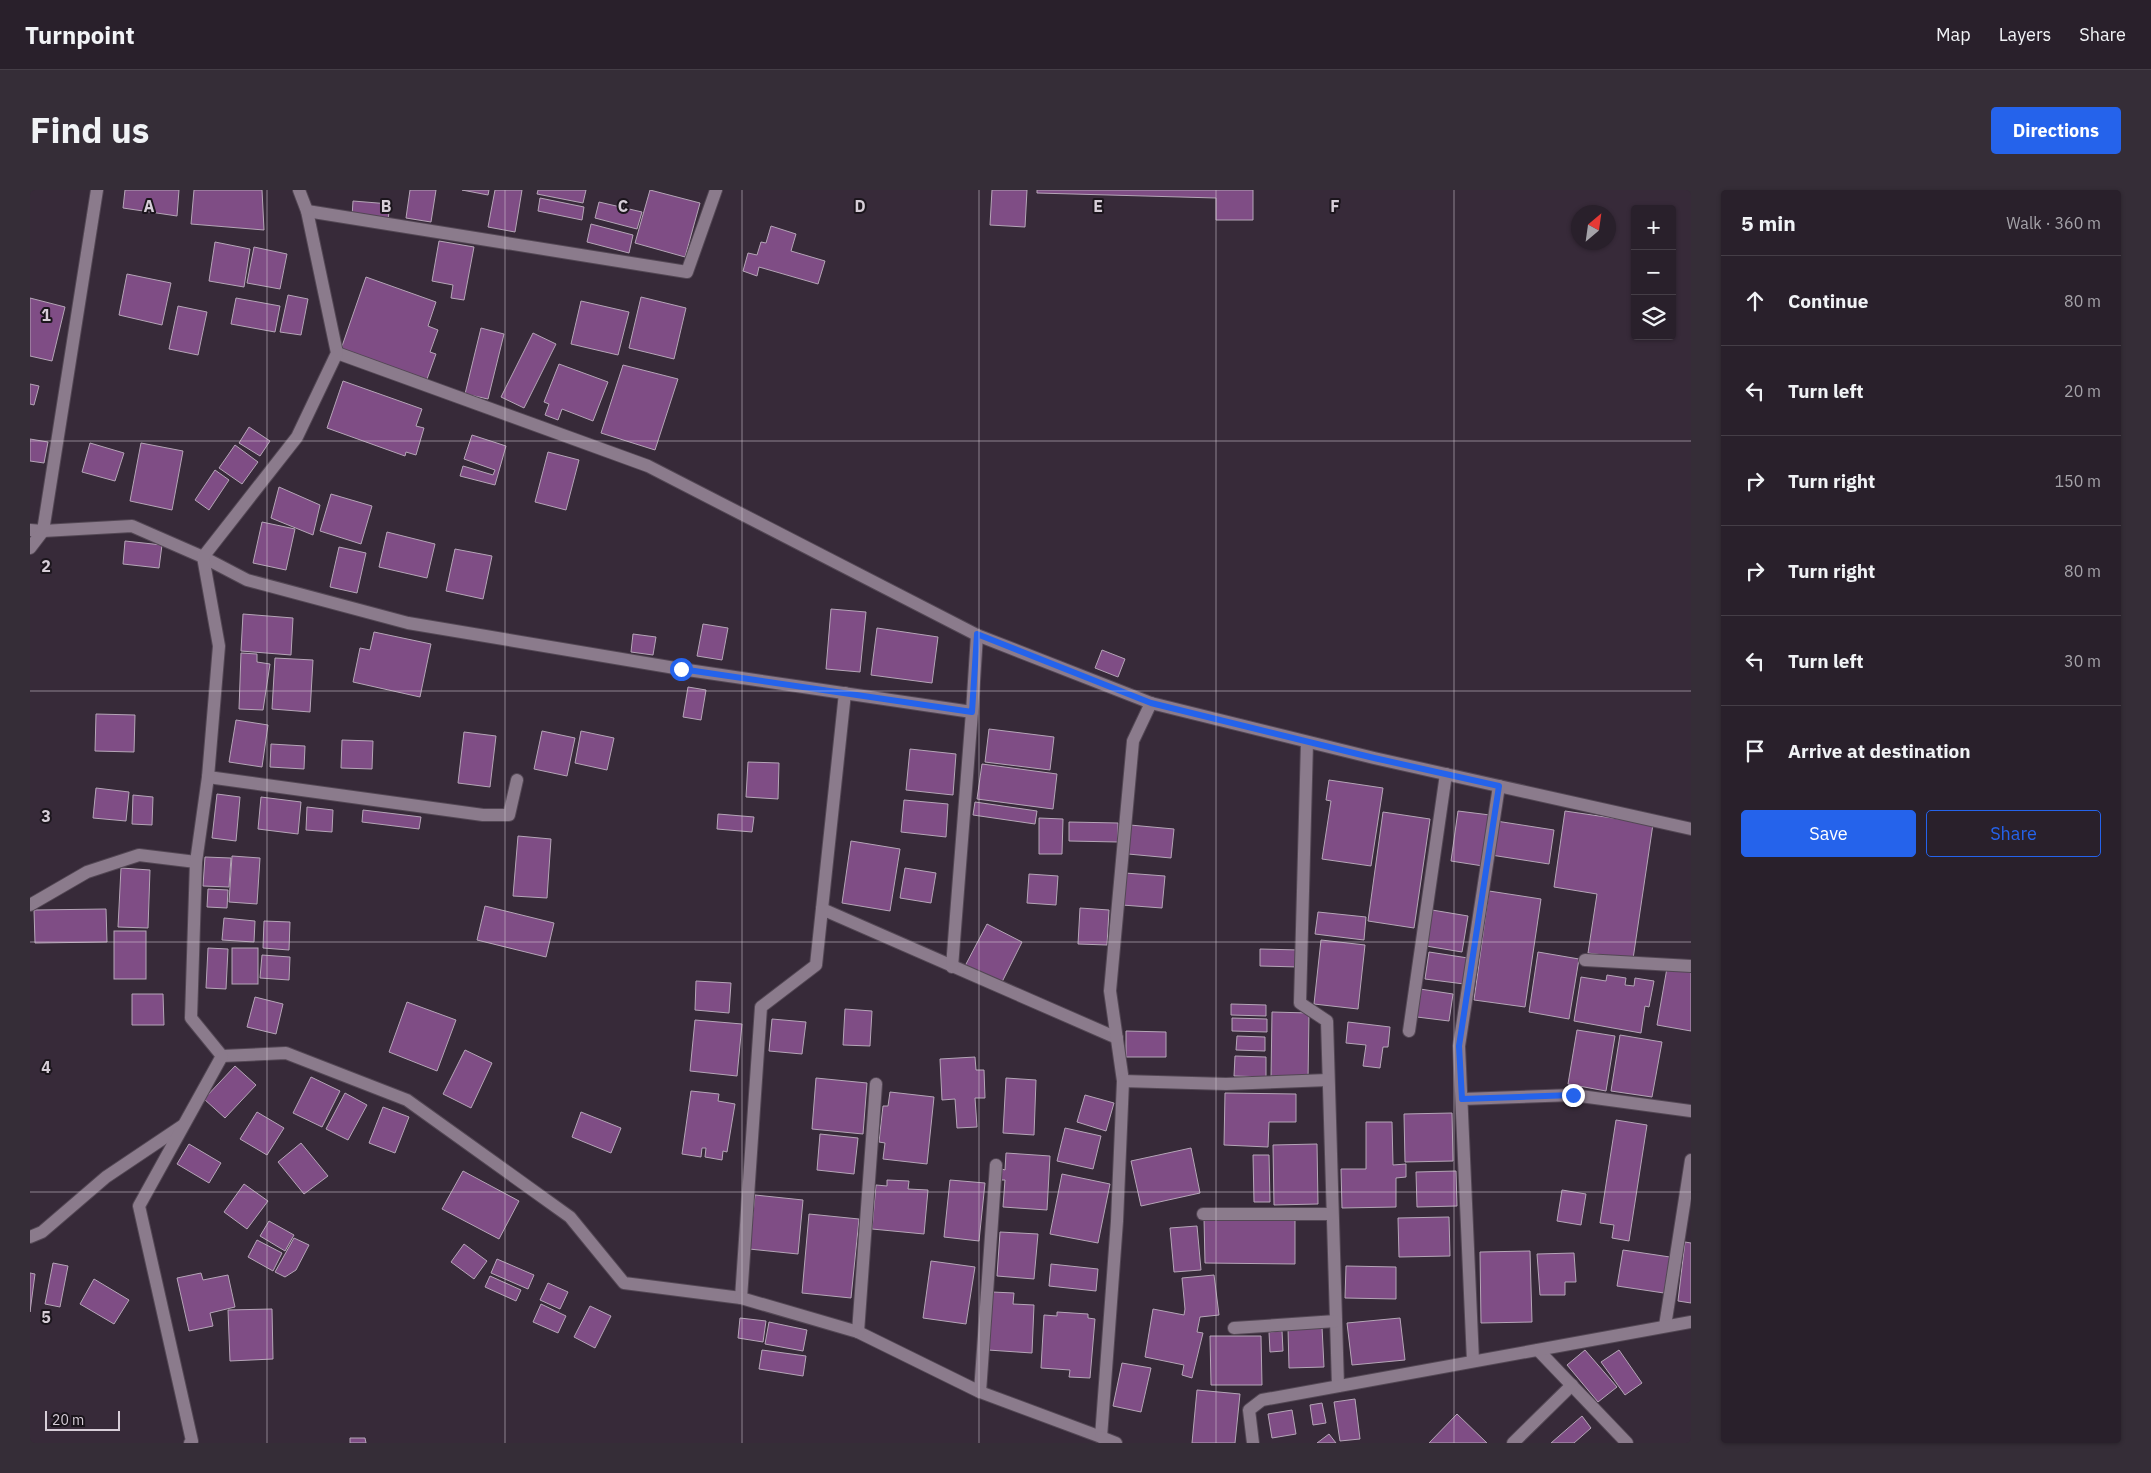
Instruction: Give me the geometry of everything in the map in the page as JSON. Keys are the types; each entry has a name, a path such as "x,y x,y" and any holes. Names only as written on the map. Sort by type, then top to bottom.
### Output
{"street":[{"path":"30,548 36,531 97,190"},
{"path":"222,1056 191,1018 196,862 208,776 219,646 203,557 297,437 337,353 307,211 299,190"},
{"path":"307,211 687,272 716,190"},
{"path":"337,353 648,466 977,634 1151,703 1307,742 1691,829"},
{"path":"36,531 132,526 203,557 247,580 408,623 681,669 972,712"},
{"path":"952,967 977,634"},
{"path":"741,1298 761,1007 816,965 845,694"},
{"path":"1101,1437 1116,1222 1123,1081 1110,991 1133,740 1151,703"},
{"path":"1307,742 1300,1003 1326,1021 1338,1386"},
{"path":"1408,1031 1446,774"},
{"path":"208,776 483,815 509,815 518,780"},
{"path":"1473,1361 1459,1046 1499,786"},
{"path":"30,905 88,872 139,855 196,862"},
{"path":"822,909 1117,1038"},
{"path":"1585,960 1691,966"},
{"path":"222,1056 286,1053 407,1100 570,1217 624,1283 741,1298 858,1332 980,1392 1116,1443"},
{"path":"190,1443 192,1441 139,1206 222,1056"},
{"path":"1123,1081 1226,1084 1328,1080"},
{"path":"858,1332 876,1084"},
{"path":"1462,1099 1573,1095 1691,1111"},
{"path":"30,1237 42,1232 106,1177 184,1124"},
{"path":"1665,1326 1691,1160"},
{"path":"980,1392 996,1165"},
{"path":"1203,1214 1332,1214"},
{"path":"1234,1328 1336,1321"},
{"path":"1253,1443 1249,1410 1262,1400 1691,1322"},
{"path":"1538,1350 1627,1443"},
{"path":"1513,1443 1572,1385"}],"building":[{"path":"125,190 179,190 177,216 123,208"},
{"path":"194,190 262,190 264,230 191,224"},
{"path":"410,190 436,190 431,222 406,218"},
{"path":"462,190 489,190 488,195"},
{"path":"495,190 522,190 515,232 488,227"},
{"path":"538,190 586,190 583,203 537,194"},
{"path":"650,190 700,203 685,257 635,243"},
{"path":"992,190 1027,190 1025,227 990,225"},
{"path":"1037,190 1253,190 1253,220 1216,220 1216,198 1037,193"},
{"path":"540,198 584,207 582,220 538,211"},
{"path":"353,201 390,204 388,220 352,217"},
{"path":"599,202 642,212 637,229 595,218"},
{"path":"591,224 633,235 629,253 587,242"},
{"path":"771,226 796,234 791,251 825,261 818,284 759,267 757,276 743,271 748,253 757,255 761,242 766,243"},
{"path":"439,241 474,247 464,300 451,298 453,285 432,281"},
{"path":"215,242 250,249 244,287 209,281"},
{"path":"254,247 287,254 280,289 247,283"},
{"path":"127,274 171,283 162,325 119,315"},
{"path":"366,277 436,302 428,326 438,330 430,352 436,354 426,382 340,352"},
{"path":"288,295 308,299 301,335 280,332"},
{"path":"641,297 686,308 674,359 629,348"},
{"path":"30,298 65,307 52,361 30,356"},
{"path":"236,298 280,306 275,332 231,324"},
{"path":"581,301 629,312 618,355 571,344"},
{"path":"178,306 207,312 198,355 169,349"},
{"path":"481,328 504,334 488,399 465,394"},
{"path":"533,333 556,344 524,408 501,397"},
{"path":"559,364 608,382 593,421 562,409 558,420 545,415 549,404 544,402"},
{"path":"623,365 678,379 655,450 601,433"},
{"path":"343,381 422,409 416,426 424,428 416,455 406,452 405,456 327,428"},
{"path":"30,384 39,386 34,405 30,404"},
{"path":"249,427 270,441 260,456 239,443"},
{"path":"472,435 506,446 495,485 460,476 463,466 493,475 495,470 464,459"},
{"path":"30,439 48,442 44,463 30,461"},
{"path":"90,443 124,453 115,481 82,472"},
{"path":"141,443 183,451 172,510 130,501"},
{"path":"235,445 258,462 242,484 219,468"},
{"path":"548,452 579,460 566,510 535,502"},
{"path":"215,470 229,480 209,510 195,500"},
{"path":"279,487 320,505 313,535 271,518"},
{"path":"331,494 372,506 361,544 320,531"},
{"path":"262,522 295,529 286,570 253,563"},
{"path":"387,532 435,544 427,578 379,567"},
{"path":"125,541 162,545 159,568 123,564"},
{"path":"339,547 366,553 357,593 330,587"},
{"path":"455,549 492,556 483,599 446,591"},
{"path":"831,609 866,612 860,672 826,669"},
{"path":"243,614 293,618 291,655 241,651"},
{"path":"703,624 728,628 722,660 697,656"},
{"path":"877,628 938,637 932,683 871,675"},
{"path":"374,632 431,644 420,697 353,682 360,648 370,650"},
{"path":"633,634 656,637 653,655 631,652"},
{"path":"1102,650 1125,659 1118,677 1095,668"},
{"path":"241,653 257,654 257,662 270,664 263,710 239,709"},
{"path":"275,658 313,660 310,712 272,709"},
{"path":"688,687 706,690 701,720 683,717"},
{"path":"96,714 135,715 134,752 95,751"},
{"path":"236,720 268,725 262,767 229,762"},
{"path":"989,729 1054,737 1050,770 985,762"},
{"path":"542,731 575,738 567,776 534,769"},
{"path":"581,731 614,738 607,770 575,763"},
{"path":"464,732 496,736 490,787 458,783"},
{"path":"342,740 373,741 372,769 341,768"},
{"path":"271,744 305,746 304,769 270,767"},
{"path":"910,749 956,754 953,795 906,790"},
{"path":"748,762 779,763 778,799 746,797"},
{"path":"982,764 1057,774 1053,809 977,799"},
{"path":"1329,780 1383,788 1371,866 1322,859 1331,801 1326,800"},
{"path":"96,788 129,792 126,821 93,818"},
{"path":"217,794 240,797 236,841 212,838"},
{"path":"133,795 153,797 152,825 132,824"},
{"path":"261,797 301,802 298,834 258,829"},
{"path":"904,800 948,804 946,837 901,832"},
{"path":"975,802 1037,811 1035,824 973,815"},
{"path":"307,807 333,810 332,832 306,830"},
{"path":"363,810 421,817 419,829 362,822"},
{"path":"1458,811 1490,815 1483,866 1451,861"},
{"path":"1565,811 1653,824 1633,959 1588,953 1597,894 1554,887"},
{"path":"1383,812 1430,819 1414,928 1368,921"},
{"path":"718,814 754,817 752,832 717,829"},
{"path":"1039,818 1063,819 1062,854 1039,854"},
{"path":"1496,821 1554,830 1549,864 1491,855"},
{"path":"1069,822 1118,823 1118,842 1069,841"},
{"path":"1130,825 1174,829 1171,858 1128,854"},
{"path":"518,836 551,839 547,898 513,896"},
{"path":"851,841 900,849 890,911 842,903"},
{"path":"232,856 260,858 257,904 229,902"},
{"path":"205,857 231,858 229,887 203,886"},
{"path":"121,868 150,870 148,928 118,927"},
{"path":"905,868 936,873 931,903 900,898"},
{"path":"1125,873 1165,876 1162,908 1122,905"},
{"path":"1029,874 1058,876 1056,905 1027,903"},
{"path":"208,889 228,890 227,908 207,907"},
{"path":"1489,891 1541,899 1525,1007 1474,1000"},
{"path":"485,906 554,923 546,957 477,940"},
{"path":"1080,908 1109,910 1107,945 1078,944"},
{"path":"106,909 107,942 35,943 34,910"},
{"path":"1432,910 1468,916 1462,952 1426,946"},
{"path":"1318,912 1366,917 1364,940 1315,934"},
{"path":"224,918 255,921 254,942 222,940"},
{"path":"264,921 290,922 289,950 263,948"},
{"path":"987,924 1022,942 1001,984 965,966"},
{"path":"114,931 146,931 146,979 114,979"},
{"path":"1321,940 1365,945 1358,1009 1314,1004"},
{"path":"208,948 228,949 226,989 206,988"},
{"path":"232,948 258,948 258,984 232,984"},
{"path":"1260,949 1299,950 1299,967 1260,966"},
{"path":"1429,952 1468,958 1464,984 1425,979"},
{"path":"1538,952 1579,959 1569,1019 1529,1012"},
{"path":"262,955 290,957 289,980 260,978"},
{"path":"1667,968 1691,972 1691,1031 1657,1025"},
{"path":"1607,975 1626,978 1625,985 1634,986 1635,978 1654,981 1649,1007 1645,1006 1641,1033 1574,1021 1581,977 1606,981"},
{"path":"696,981 731,983 729,1013 695,1010"},
{"path":"1420,989 1453,994 1449,1021 1417,1017"},
{"path":"132,994 163,994 164,1025 132,1025"},
{"path":"255,997 283,1004 276,1034 247,1027"},
{"path":"407,1002 456,1020 437,1071 389,1052"},
{"path":"1231,1004 1266,1005 1266,1016 1231,1015"},
{"path":"845,1009 872,1011 870,1046 843,1045"},
{"path":"1272,1012 1309,1013 1308,1080 1271,1079"},
{"path":"1232,1018 1267,1019 1267,1032 1232,1031"},
{"path":"772,1019 806,1022 802,1054 769,1051"},
{"path":"695,1020 742,1024 737,1076 690,1071"},
{"path":"1348,1022 1390,1027 1388,1047 1383,1047 1380,1068 1363,1066 1366,1045 1346,1043"},
{"path":"1577,1030 1615,1036 1606,1091 1568,1084"},
{"path":"1126,1031 1166,1032 1166,1057 1126,1057"},
{"path":"1620,1035 1662,1042 1652,1097 1611,1091"},
{"path":"1237,1036 1265,1037 1265,1051 1236,1050"},
{"path":"465,1050 492,1063 471,1108 443,1094"},
{"path":"1235,1056 1266,1057 1266,1077 1234,1076"},
{"path":"975,1057 976,1070 984,1070 985,1098 975,1098 977,1127 957,1128 955,1099 942,1100 940,1059"},
{"path":"235,1066 256,1085 225,1118 204,1099"},
{"path":"311,1077 340,1091 322,1127 293,1113"},
{"path":"816,1078 867,1083 863,1134 812,1129"},
{"path":"1006,1078 1036,1080 1034,1135 1003,1133"},
{"path":"691,1091 719,1094 718,1101 735,1104 727,1152 723,1151 722,1160 705,1157 706,1148 702,1148 701,1157 682,1154"},
{"path":"890,1092 934,1097 927,1164 883,1159 885,1143 879,1142 883,1106 888,1106"},
{"path":"345,1093 367,1105 348,1140 326,1129"},
{"path":"1225,1093 1296,1094 1296,1122 1269,1122 1268,1147 1224,1145"},
{"path":"1085,1095 1114,1103 1106,1131 1077,1122"},
{"path":"383,1107 409,1117 395,1153 369,1143"},
{"path":"257,1112 284,1128 267,1155 240,1139"},
{"path":"581,1112 621,1128 611,1153 572,1137"},
{"path":"1452,1113 1453,1161 1405,1162 1404,1114"},
{"path":"1616,1120 1647,1125 1629,1241 1612,1238 1614,1225 1600,1223"},
{"path":"1366,1122 1392,1122 1393,1165 1406,1164 1406,1177 1396,1178 1396,1207 1342,1208 1341,1169 1366,1169"},
{"path":"1065,1128 1101,1136 1093,1169 1057,1161"},
{"path":"820,1134 858,1138 854,1174 817,1170"},
{"path":"301,1143 328,1176 304,1194 278,1162"},
{"path":"189,1144 221,1163 209,1183 177,1164"},
{"path":"1317,1144 1318,1204 1274,1205 1273,1145"},
{"path":"1191,1148 1200,1193 1141,1206 1131,1161"},
{"path":"1006,1153 1050,1156 1047,1210 1003,1207 1005,1180 1001,1180 1002,1169 1005,1170"},
{"path":"1253,1155 1269,1155 1270,1202 1254,1202"},
{"path":"463,1171 519,1201 499,1239 442,1209"},
{"path":"1456,1171 1457,1206 1417,1207 1416,1172"},
{"path":"1062,1174 1110,1184 1098,1243 1050,1234"},
{"path":"887,1180 909,1181 908,1189 928,1190 924,1234 872,1229 876,1185 887,1186"},
{"path":"950,1180 985,1183 979,1241 944,1237"},
{"path":"244,1184 268,1201 247,1229 224,1212"},
{"path":"1562,1190 1586,1194 1581,1225 1557,1221"},
{"path":"755,1195 803,1200 798,1254 749,1249"},
{"path":"809,1214 859,1219 851,1298 802,1293"},
{"path":"1449,1217 1450,1256 1399,1257 1398,1218"},
{"path":"1204,1218 1295,1219 1295,1264 1205,1263"},
{"path":"269,1221 294,1235 285,1251 260,1236"},
{"path":"1197,1226 1201,1270 1174,1272 1170,1228"},
{"path":"1000,1232 1038,1234 1034,1279 997,1276"},
{"path":"294,1238 309,1245 296,1270 285,1277 275,1272"},
{"path":"257,1240 282,1253 273,1271 248,1257"},
{"path":"1685,1242 1691,1243 1691,1303 1678,1301"},
{"path":"464,1244 487,1261 474,1279 451,1262"},
{"path":"1623,1250 1670,1257 1664,1293 1617,1286"},
{"path":"1530,1251 1532,1322 1481,1323 1480,1252"},
{"path":"1574,1253 1576,1282 1565,1282 1565,1295 1540,1295 1537,1254"},
{"path":"497,1259 534,1275 528,1289 491,1273"},
{"path":"931,1261 975,1267 966,1324 923,1318"},
{"path":"53,1263 68,1266 60,1307 45,1304"},
{"path":"1051,1264 1098,1269 1096,1291 1049,1286"},
{"path":"1346,1266 1396,1267 1396,1299 1345,1298"},
{"path":"30,1273 35,1274 30,1312"},
{"path":"201,1273 203,1280 228,1275 235,1307 210,1313 213,1326 189,1331 177,1278"},
{"path":"1214,1275 1219,1315 1200,1317 1197,1332 1203,1333 1192,1378 1182,1375 1184,1365 1145,1357 1153,1309 1184,1315 1182,1278"},
{"path":"490,1276 521,1290 516,1301 485,1287"},
{"path":"94,1279 129,1300 114,1324 80,1304"},
{"path":"548,1283 568,1292 560,1309 540,1300"},
{"path":"992,1292 1014,1293 1013,1304 1034,1305 1032,1353 988,1350"},
{"path":"541,1304 566,1316 558,1333 533,1322"},
{"path":"590,1306 611,1316 595,1348 574,1337"},
{"path":"272,1309 273,1359 230,1361 228,1310"},
{"path":"1057,1312 1088,1314 1088,1318 1095,1319 1090,1378 1069,1377 1070,1370 1041,1368 1044,1315 1057,1316"},
{"path":"740,1318 766,1321 763,1342 738,1338"},
{"path":"1400,1318 1405,1360 1352,1365 1347,1323"},
{"path":"769,1322 807,1330 803,1351 765,1344"},
{"path":"1322,1327 1324,1367 1289,1368 1288,1328"},
{"path":"1282,1331 1283,1351 1270,1352 1269,1332"},
{"path":"1210,1336 1261,1336 1262,1385 1211,1385"},
{"path":"762,1350 806,1356 803,1376 759,1369"},
{"path":"1585,1350 1617,1387 1598,1402 1567,1365"},
{"path":"1619,1350 1642,1383 1625,1395 1601,1362"},
{"path":"1122,1363 1151,1368 1141,1412 1113,1406"},
{"path":"1197,1390 1240,1394 1235,1443 1192,1443"},
{"path":"1355,1399 1360,1439 1340,1441 1334,1402"},
{"path":"1322,1403 1326,1423 1313,1425 1310,1405"},
{"path":"1292,1410 1296,1434 1272,1438 1268,1414"},
{"path":"1457,1414 1487,1443 1429,1443"},
{"path":"1582,1416 1591,1428 1574,1443 1551,1443"},
{"path":"1329,1434 1336,1443 1317,1443"},
{"path":"350,1438 365,1438 366,1443 350,1443"}],"route":[{"path":"681,669 972,712 977,634 1151,703 1374,758 1499,786 1459,1046 1462,1099 1573,1095"}]}
